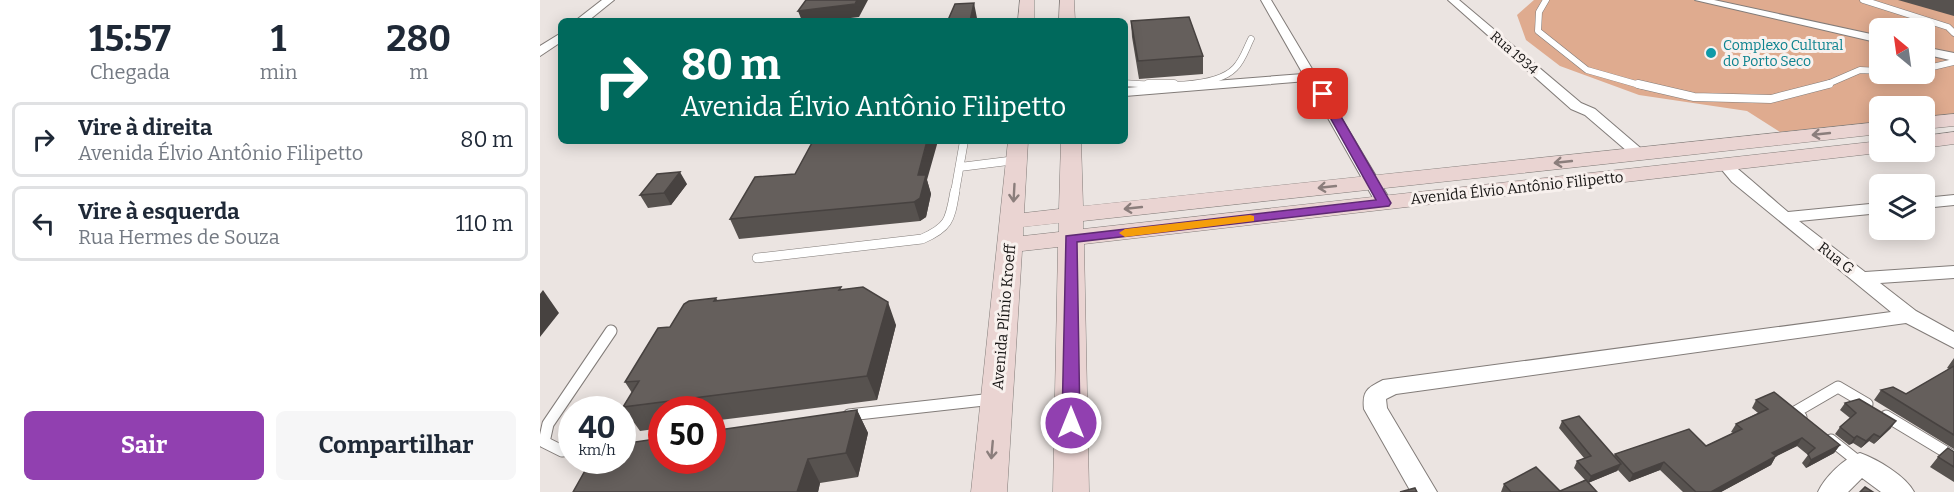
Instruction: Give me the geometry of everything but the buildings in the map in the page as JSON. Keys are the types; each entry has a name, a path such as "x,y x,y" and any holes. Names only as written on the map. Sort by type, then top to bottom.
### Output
{"main road":[{"path":"1026,18 1027,0"},
{"path":"1066,0 1067,18"},
{"path":"1935,122 1954,120"},
{"name":"Avenida Élvio Antônio Filipetto","path":"1012,233 1384,203 1630,162 1869,129"},
{"path":"1935,140 1954,138"},
{"path":"1071,144 1071,492"},
{"name":"Avenida Élvio Antônio Filipetto","path":"1071,227 1372,182 1630,162 1685,169 1869,148"},
{"name":"Avenida Plínio Kroeff","path":"989,492 1017,150"}],"street":[{"path":"585,18 609,0"},
{"path":"1266,0 1384,203"},
{"name":"Rua 1934","path":"1452,0 1576,106 1575,114 1630,162"},
{"path":"1700,0 1869,38"},
{"path":"540,52 558,38"},
{"path":"1935,53 1954,57"},
{"path":"1128,92 1312,77"},
{"name":"Rua G","path":"1725,164 1738,179 1784,218 1909,316 1954,341"},
{"path":"1935,202 1954,200"},
{"path":"1784,218 1869,209"},
{"path":"1862,278 1954,272"},
{"path":"1424,492 1376,409 1374,394 1390,386 1909,316"},
{"path":"1831,492 1860,463 1901,492"}],"lane":[{"path":"1546,0 1539,12 1538,31 1560,50 1587,70 1651,88 1694,97 1772,99 1834,83 1860,70 1869,70"},
{"path":"1863,0 1948,27 1954,33"},
{"path":"1128,83 1179,83 1218,77 1231,72 1251,39"},
{"path":"1935,66 1954,62"},
{"path":"757,258 922,239 940,231 950,219 964,144"},
{"path":"960,167 1017,150"},
{"path":"567,396 611,331"},
{"path":"1860,463 1795,412 1838,387 1954,457"},
{"path":"831,417 942,403 996,399"},
{"path":"558,409 548,424 544,442 558,449"}],"shaded area":[{"name":"Complexo Cultural do Porto Seco","path":"1534,0 1954,0 1954,114 1935,116 1935,96 1869,96 1869,123 1780,132 1747,111 1639,95 1560,66 1526,40 1517,15"}],"slow traffic":[{"path":"1125,233 1250,218"}],"place":[{"name":"Complexo Cultural do Porto Seco","path":"1711,53"}],"route":[{"path":"1071,423 1071,239 1384,203 1374,189 1323,94"}]}
